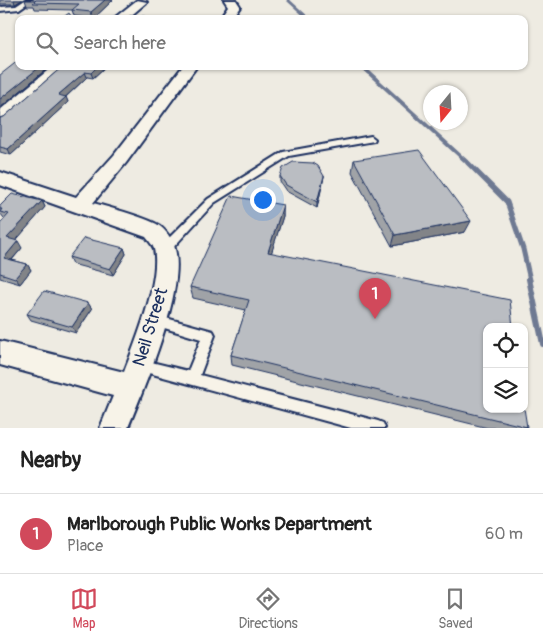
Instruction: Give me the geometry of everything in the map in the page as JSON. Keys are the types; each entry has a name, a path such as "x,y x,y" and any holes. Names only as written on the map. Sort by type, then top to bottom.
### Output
{"street":[{"path":"228,15 234,6 230,0"},
{"path":"124,15 142,1"},
{"path":"0,118 57,70"},
{"path":"81,204 120,159 187,70"},
{"path":"2,182 81,204 153,231 165,249"},
{"name":"Neil Street","path":"114,428 155,320 165,276 165,249"},
{"path":"0,354 134,376"}],"lane":[{"path":"0,9 17,8 29,0"},
{"path":"165,249 211,201 286,154 371,140"},
{"path":"155,320 210,334 192,378"},
{"path":"134,376 192,378 378,428"}],"building":[{"path":"36,0 105,0 91,12 72,10 79,4 33,3"},
{"path":"15,63 15,70 36,70 0,99 0,75"},
{"path":"58,70 94,70 91,73 85,72 58,95 66,97 8,149 0,147 0,118 4,117"},
{"path":"419,150 471,221 395,235 354,160"},
{"path":"293,162 313,163 318,166 324,176 317,202 286,185 280,176 283,168"},
{"path":"12,194 42,201 7,238 18,241 4,258 27,264 15,278 0,273 0,224 9,214 0,212 2,209 0,209 0,206"},
{"path":"231,196 283,205 268,252 510,300 513,323 483,323 483,413 525,413 527,427 231,355 249,300 190,287"},
{"path":"84,238 124,248 110,269 69,257"},
{"path":"44,291 88,303 72,327 27,314"}],"waterway":[{"path":"288,0 305,15"},
{"path":"365,70 368,73"},
{"path":"367,71 469,164"},
{"path":"469,164 507,202 523,249 530,280"},
{"path":"529,279 543,344"}],"place":[{"name":"Marlborough Public Works Department","path":"375,319"}]}
